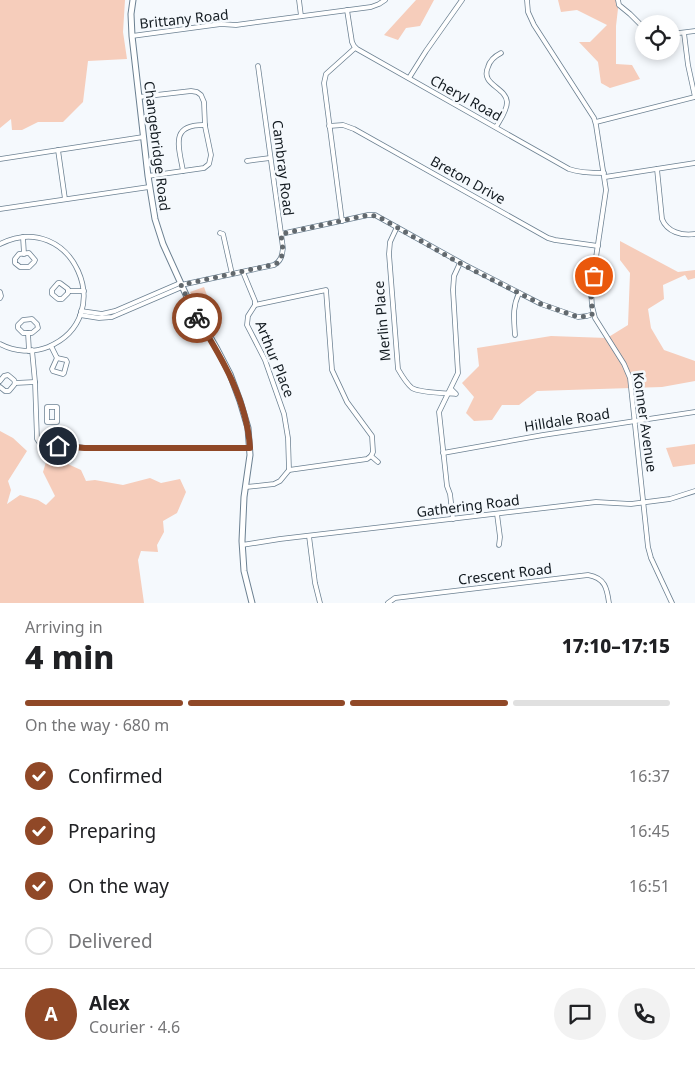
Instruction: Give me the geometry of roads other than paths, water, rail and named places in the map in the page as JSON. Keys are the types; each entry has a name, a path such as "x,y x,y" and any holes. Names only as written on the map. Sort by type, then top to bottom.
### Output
{"main road":[{"name":"Changebridge Road","path":"133,0 131,14 132,36 148,176 155,219 163,244 181,285 230,374 246,420 249,435 250,460 242,520 242,545 244,572 252,603"}],"street":[{"path":"298,0 301,16"},
{"name":"Brittany Road","path":"132,36 221,24 236,25 347,10 375,6 385,0"},
{"path":"409,78 462,0"},
{"name":"Konner Avenue","path":"527,0 528,12 534,25 596,122 606,190 591,292 593,314 628,372 650,553 672,603"},
{"path":"618,0 619,5 635,19"},
{"path":"342,220 324,79 326,74 355,48 351,38 347,10"},
{"path":"680,33 695,31"},
{"path":"596,122 695,97 684,33"},
{"name":"Cheryl Road","path":"355,48 569,169 604,175 695,164"},
{"path":"496,127 506,108 507,100 504,94 489,81 486,72 494,57 501,53"},
{"name":"Cambray Road","path":"81,313 95,314 115,311 181,285 274,265 279,261 283,252 258,66"},
{"path":"139,97 191,91 201,94 204,102 205,125 211,155 209,164 204,168 148,176"},
{"path":"183,171 179,143 180,133 189,127 205,125"},
{"name":"Breton Drive","path":"329,126 344,125 354,128 548,238 598,246"},
{"path":"0,158 144,137"},
{"path":"58,150 65,199"},
{"path":"247,161 270,158"},
{"path":"657,169 664,223 668,228 680,234 695,234"},
{"path":"0,209 150,187"},
{"path":"281,234 342,220 375,215 460,263 541,304 578,317 593,314"},
{"name":"Merlin Place","path":"397,227 391,240 389,254 398,369 404,380 415,389 420,391 450,391"},
{"path":"220,233 223,234 232,274"},
{"path":"23,237 24,254"},
{"path":"0,244 11,239 23,237 38,238 53,243 65,251 77,266 84,291 81,313 76,323 63,338 51,346 31,350 16,350 0,344"},
{"path":"20,254 24,254 29,254 34,258 34,262 30,267 20,268 15,263 15,259 20,254"},
{"path":"453,519 443,452 440,412 458,373 453,290 454,276 460,263"},
{"name":"Arthur Place","path":"243,272 255,305 248,316 247,325 268,368 284,414 288,438 289,470"},
{"path":"58,283 68,289 68,291 62,300 52,294 52,290 58,283"},
{"path":"246,487 274,484 280,481 289,470 365,460 373,452 370,432 347,402 332,370 326,290 255,305"},
{"path":"68,291 84,291"},
{"path":"0,292 0,298"},
{"path":"515,335 514,305 519,293"},
{"path":"32,319 38,324 38,328 32,333 28,333 23,333 18,328 18,325 23,320 32,319"},
{"path":"28,333 35,382 37,439 41,445 85,448 250,448"},
{"path":"51,346 56,358 52,369 63,374 67,362 56,358"},
{"path":"0,381 6,375 14,380 15,383"},
{"path":"15,383 35,382"},
{"path":"0,386 5,391 9,391 15,383"},
{"path":"47,407 57,407 57,422 47,422 47,415 47,407"},
{"name":"Hilldale Road","path":"443,452 695,412"},
{"path":"37,415 47,415"},
{"path":"371,456 378,462"},
{"name":"Gathering Road","path":"242,545 596,502 631,504 670,499 695,491"},
{"path":"497,514 500,537 499,545"},
{"path":"309,536 315,583 320,603"},
{"name":"Crescent Road","path":"388,603 395,598 588,575 595,576 604,583 609,603"}]}
